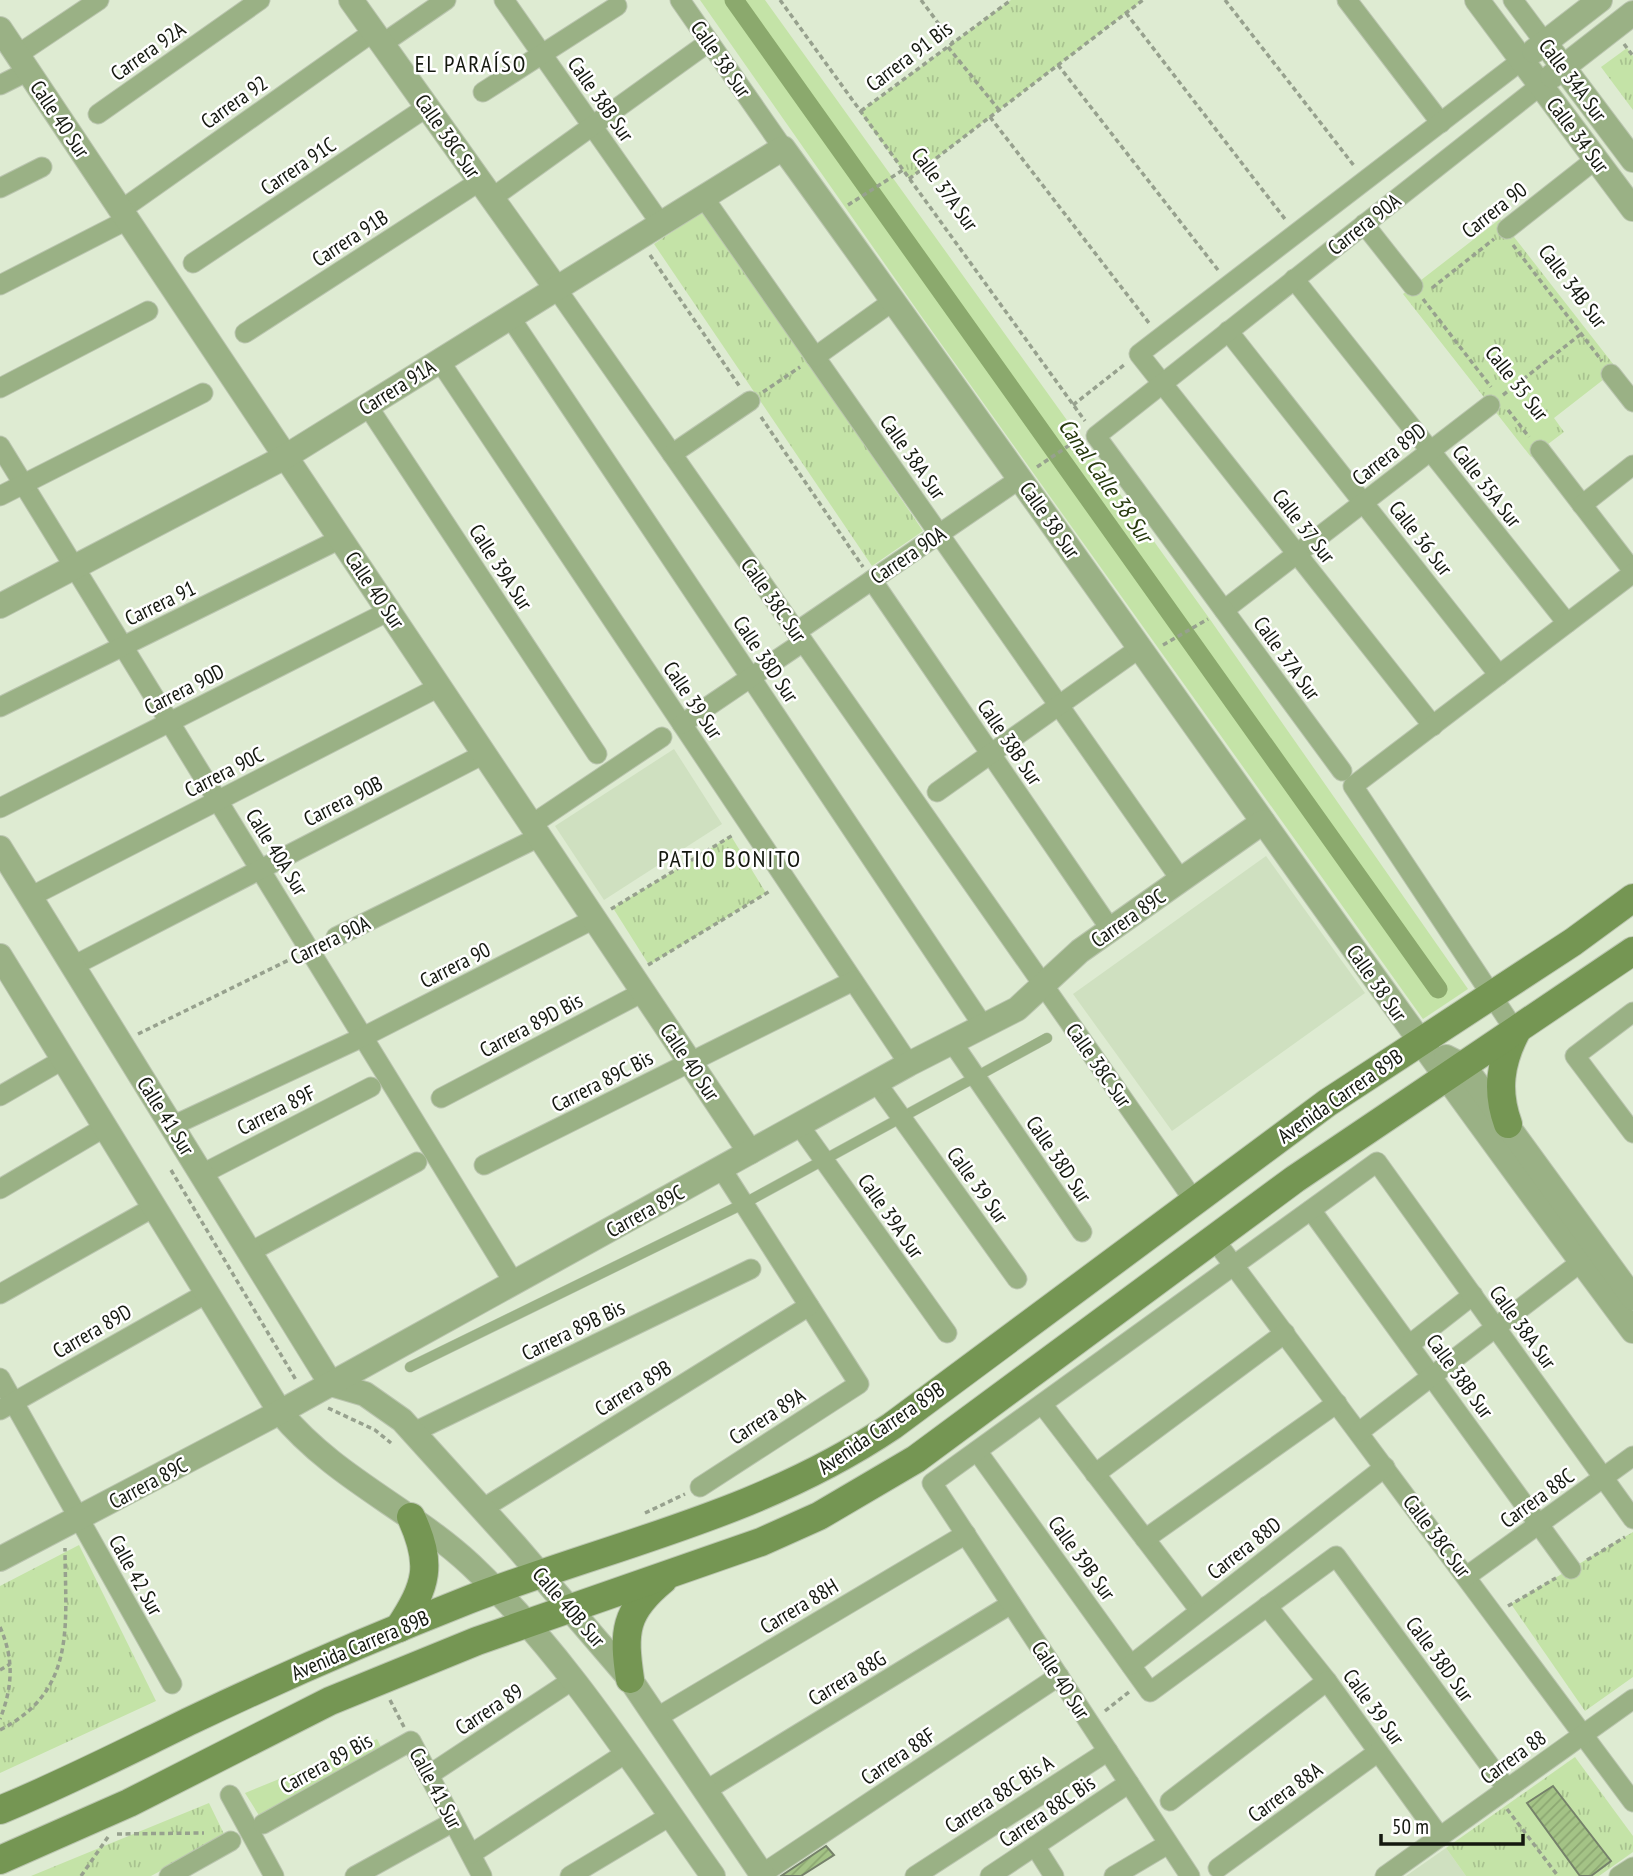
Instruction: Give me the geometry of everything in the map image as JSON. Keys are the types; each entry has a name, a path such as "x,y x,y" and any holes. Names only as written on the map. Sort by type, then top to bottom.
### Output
{"main road":[{"name":"Avenida Carrera 89B","path":"0,1810 98,1768 332,1655 495,1591 725,1513 820,1471 892,1426 1327,1103 1573,942 1633,898"},
{"name":"Avenida Carrera 89B","path":"0,1860 130,1803 330,1701 527,1624 761,1542 868,1489 916,1459 1316,1165 1633,951"},
{"path":"1508,1125 1501,1098 1501,1070 1516,1032"},
{"path":"399,1628 418,1600 425,1569 425,1552 411,1517"},
{"path":"630,1679 625,1644 631,1616 641,1600 670,1574"}],"street":[{"path":"0,85 99,0"},
{"name":"Carrera 92A","path":"98,114 260,0"},
{"name":"Calle 38C Sur","path":"351,0 556,288 1195,1202"},
{"name":"Carrera 92","path":"0,285 124,215 378,38 446,0"},
{"name":"Calle 38B Sur","path":"504,0 661,224"},
{"name":"Calle 38 Sur","path":"680,0 893,301 1026,474 1149,648 1263,822 1418,1042 1454,1072 1508,1125 1633,1298"},
{"path":"1347,0 1441,123"},
{"name":"Calle 34A Sur","path":"1477,0 1522,60"},
{"name":"Calle 34A Sur","path":"1513,0 1633,160"},
{"name":"Carrera 90A","path":"1139,354 1600,0"},
{"path":"483,92 617,6"},
{"name":"Carrera 90A","path":"1087,437 1162,383 1633,13"},
{"name":"Calle 40 Sur","path":"0,29 750,1152"},
{"name":"Carrera 91B","path":"246,333 592,126 709,42"},
{"name":"Calle 34 Sur","path":"1522,60 1633,209"},
{"name":"Carrera 91C","path":"193,263 427,107"},
{"name":"Carrera 91A","path":"0,606 285,457 783,148"},
{"name":"Carrera 90","path":"1505,230 1596,159"},
{"path":"0,188 41,167"},
{"name":"Calle 38A Sur","path":"704,198 1181,880"},
{"path":"1364,223 1417,291"},
{"name":"Calle 35A Sur","path":"1294,279 1567,623"},
{"path":"815,357 893,301"},
{"path":"0,388 148,312"},
{"name":"Calle 38D Sur","path":"510,317 984,1027"},
{"name":"Calle 36 Sur","path":"1228,331 1499,675"},
{"name":"Calle 37 Sur","path":"1139,354 1433,726"},
{"name":"Calle 39 Sur","path":"439,360 909,1064"},
{"path":"1611,374 1633,402"},
{"path":"0,495 203,393"},
{"path":"672,454 750,401"},
{"name":"Carrera 89D","path":"1216,614 1495,401"},
{"name":"Calle 39A Sur","path":"367,405 597,754"},
{"name":"Calle 37A Sur","path":"1087,437 1216,614 1348,779 1516,1032"},
{"name":"Calle 40A Sur","path":"0,446 514,1283"},
{"name":"Calle 35 Sur","path":"1540,450 1633,572"},
{"path":"1582,505 1633,466"},
{"name":"Carrera 90A","path":"681,724 750,677 872,580 1026,474"},
{"name":"Carrera 91","path":"0,708 340,539"},
{"path":"1348,779 1433,726 1633,572"},
{"name":"Calle 38B Sur","path":"872,580 1111,930"},
{"name":"Carrera 90D","path":"0,808 388,611"},
{"path":"937,792 1059,706 1149,648"},
{"name":"Carrera 90C","path":"30,897 439,687"},
{"name":"Carrera 90A","path":"336,937 535,831 662,737"},
{"name":"Carrera 90B","path":"73,966 484,754"},
{"name":"Carrera 89C","path":"0,1559 281,1412 876,1082 1017,1009 1080,951 1263,822"},
{"name":"Calle 41 Sur","path":"0,848 331,1384"},
{"name":"Carrera 90","path":"172,1126 363,1037 594,919"},
{"path":"0,956 281,1412"},
{"name":"Carrera 89C Bis","path":"484,1165 853,981"},
{"name":"Carrera 89D Bis","path":"441,1098 637,984"},
{"path":"1633,1012 1575,1056 1633,1133"},
{"name":"Calle 38D Sur","path":"952,1042 1082,1231"},
{"path":"0,1096 64,1059"},
{"name":"Calle 38 Sur","path":"1454,1072 1581,1262 1631,1326"},
{"name":"Calle 39 Sur","path":"876,1082 1017,1279"},
{"name":"Carrera 89F","path":"202,1174 371,1087"},
{"name":"Calle 39A Sur","path":"799,1125 947,1333"},
{"path":"0,1189 105,1127"},
{"path":"250,1252 417,1162"},
{"name":"Calle 38A Sur","path":"1311,1210 1377,1162 1633,1519"},
{"path":"721,1168 809,1306"},
{"path":"0,1294 154,1207"},
{"path":"977,1451 1311,1210"},
{"name":"Calle 38B Sur","path":"1311,1210 1571,1569"},
{"name":"Calle 38C Sur","path":"1214,1239 1585,1733 1633,1802"},
{"path":"1359,1432 1581,1262"},
{"name":"Carrera 89B Bis","path":"414,1432 751,1269"},
{"name":"Carrera 89D","path":"7,1406 207,1293"},
{"path":"1409,1345 1473,1295"},
{"name":"Carrera 89A","path":"700,1487 859,1384 809,1306"},
{"name":"Carrera 89B","path":"482,1509 809,1306"},
{"path":"1095,1474 1285,1333"},
{"name":"Calle 42 Sur","path":"0,1378 7,1406 79,1520 172,1684"},
{"name":"Calle 40B Sur","path":"331,1384 353,1388 377,1401 414,1432 541,1575 630,1679 763,1875"},
{"path":"1145,1539 1337,1403"},
{"path":"1042,1404 1194,1603"},
{"name":"Calle 40B Sur","path":"281,1412 329,1461 448,1544 527,1624 574,1679 709,1875"},
{"name":"Calle 40 Sur","path":"977,1451 932,1483 1190,1876"},
{"name":"Calle 39B Sur","path":"977,1451 1150,1692 1267,1606"},
{"name":"Carrera 88C","path":"1467,1576 1633,1457"},
{"name":"Carrera 88D","path":"1131,1665 1385,1467"},
{"name":"Carrera 88H","path":"656,1718 966,1534"},
{"name":"Calle 38D Sur","path":"1267,1606 1336,1556 1502,1793"},
{"name":"Carrera 88G","path":"705,1791 1012,1604"},
{"name":"Calle 39 Sur","path":"1267,1606 1327,1681 1440,1837"},
{"name":"Carrera 88F","path":"763,1875 1059,1676"},
{"name":"Carrera 89","path":"429,1775 574,1679"},
{"path":"1170,1801 1327,1681"},
{"name":"Carrera 88","path":"1385,1876 1633,1699"},
{"name":"Calle 41 Sur","path":"411,1741 482,1876"},
{"name":"Carrera 89 Bis","path":"262,1824 411,1741"},
{"name":"Carrera 88C Bis A","path":"915,1876 1108,1751"},
{"name":"Carrera 88A","path":"1218,1868 1378,1752"},
{"path":"471,1854 626,1753"},
{"name":"Carrera 88C Bis","path":"990,1876 1129,1783"},
{"path":"230,1794 274,1876"},
{"path":"570,1876 670,1816"},
{"path":"355,1876 453,1822"},
{"path":"169,1876 223,1837"},
{"path":"1114,1876 1168,1843"},
{"path":"1035,1846 1054,1876"},
{"path":"1619,1876 1633,1867"}],"lane":[{"path":"410,1367 743,1204 1047,1038"}],"path":[{"name":"Calle 37A Sur","path":"780,0 1073,405 1139,354"},
{"path":"921,0 953,43"},
{"name":"Carrera 91 Bis","path":"860,112 1011,0"},
{"path":"1225,0 1366,180"},
{"path":"909,179 1139,1"},
{"path":"1126,13 1296,233"},
{"path":"948,47 999,110"},
{"path":"1058,65 1229,285"},
{"path":"990,117 1160,337"},
{"path":"845,206 903,170"},
{"name":"Carrera 90","path":"1417,291 1505,230"},
{"name":"Calle 34B Sur","path":"1505,230 1611,374"},
{"name":"Calle 35 Sur","path":"1417,291 1495,401 1540,450"},
{"path":"1495,401 1581,334"},
{"path":"750,401 815,357"},
{"path":"1026,474 1087,437"},
{"path":"1149,648 1216,614"},
{"path":"594,919 749,825"},
{"path":"637,984 786,881"},
{"name":"Carrera 90A","path":"120,1042 310,950"},
{"path":"284,1382 301,1372"},
{"path":"0,1730 34,1708 57,1675 63,1656 65,1625 65,1543"},
{"path":"0,1627 12,1663 11,1681 0,1719"},
{"path":"0,1670 12,1663"},
{"name":"Calle 41 Sur","path":"390,1700 411,1741"},
{"path":"1502,1793 1558,1876"},
{"path":"81,1876 110,1835 223,1837"}],"shaded area":[{"path":"674,749 722,824 604,900 555,826"},
{"path":"1266,856 1365,993 1172,1131 1073,994"},
{"path":"1446,1848 1466,1876 1406,1876"}],"green space":[{"path":"700,0 765,0 1209,618 1468,989 1423,1019 922,317"},
{"path":"1011,0 1143,0 909,179 860,112"},
{"path":"1627,48 1633,56 1633,110 1601,67"},
{"path":"705,210 923,531 872,566 654,244"},
{"path":"1500,219 1617,369 1554,418 1564,432 1531,457 1403,294"},
{"path":"731,836 766,893 649,965 613,908"},
{"path":"1633,1532 1633,1677 1585,1711 1511,1604"},
{"path":"79,1545 156,1701 0,1773 0,1586"},
{"path":"377,1739 382,1749 260,1817 245,1793"},
{"path":"1575,1757 1633,1836 1633,1852 1599,1876 1466,1876 1446,1848"},
{"path":"209,1803 225,1836 151,1876 31,1876"}],"building":[{"path":"1553,1786 1611,1861 1591,1876 1580,1876 1527,1803"},
{"path":"826,1846 834,1855 801,1876 781,1876"}],"waterway":[{"name":"Canal Calle 38 Sur","path":"734,0 1438,989"}],"district":[{"name":"EL PARAÍSO","path":"471,63"},
{"name":"PATIO BONITO","path":"730,858"}]}
